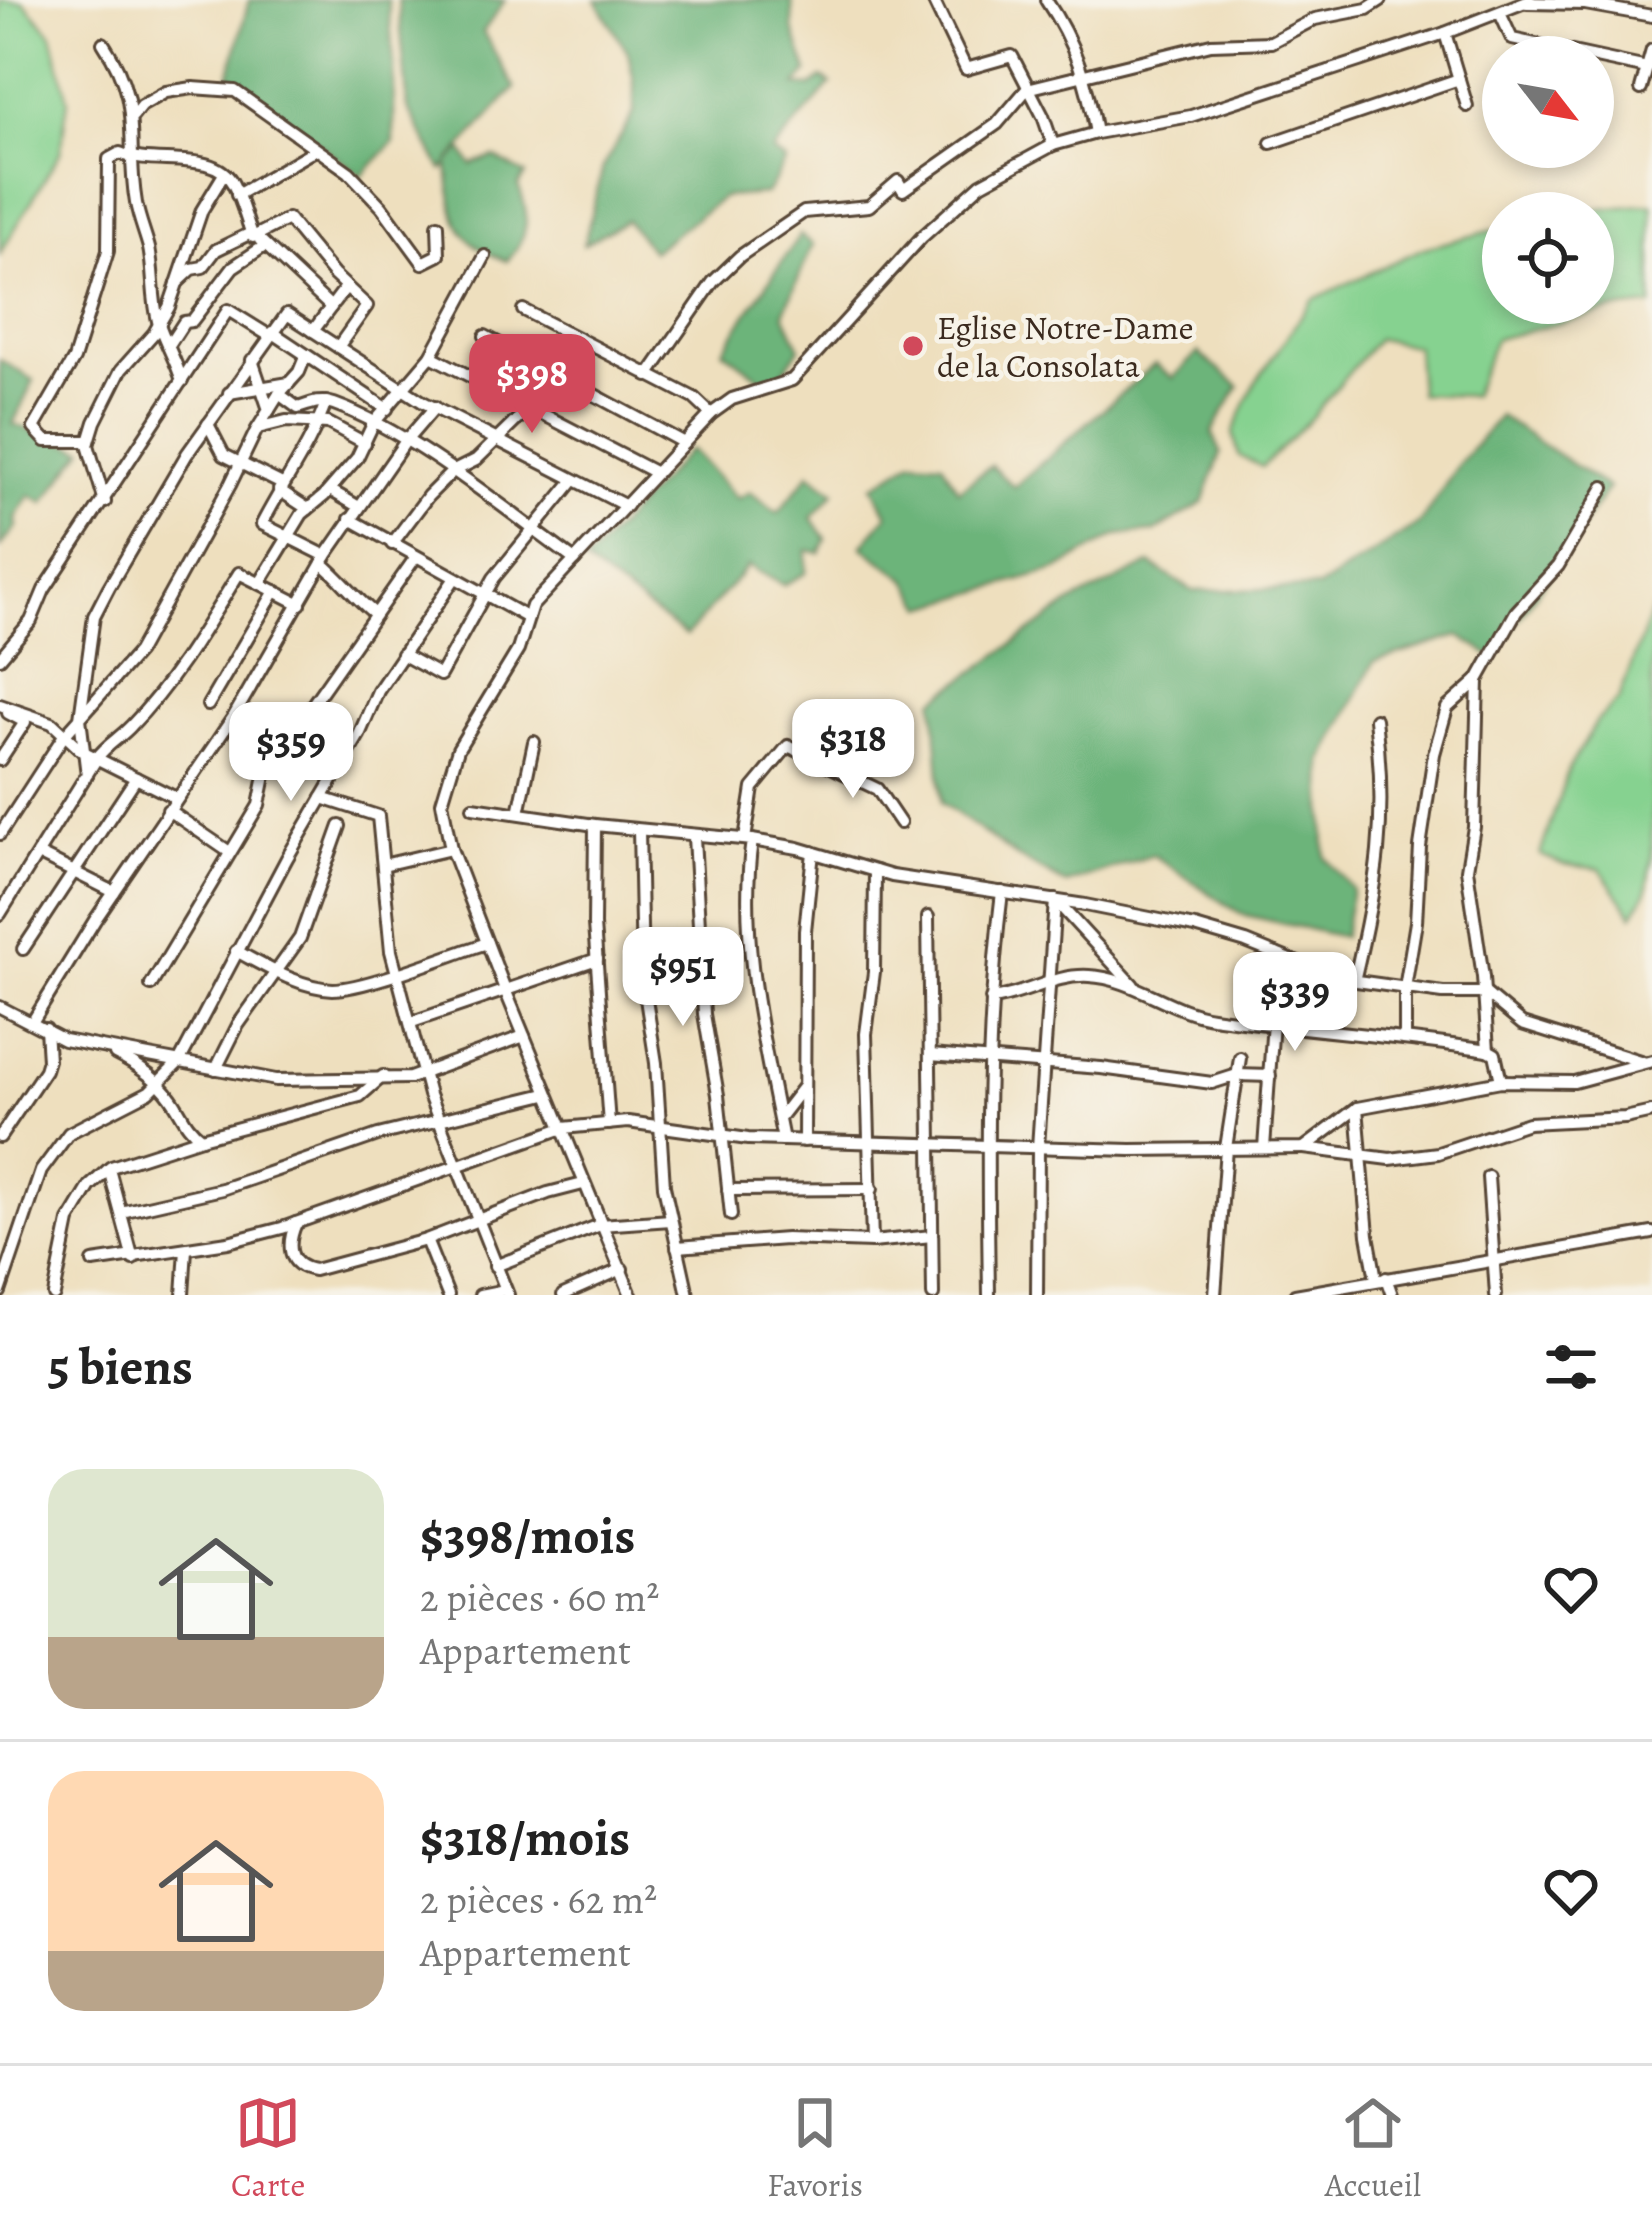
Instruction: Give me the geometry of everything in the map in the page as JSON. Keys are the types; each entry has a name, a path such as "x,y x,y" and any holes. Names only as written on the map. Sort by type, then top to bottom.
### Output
{"street":[{"path":"933,0 966,69 1012,56 1053,145"},
{"path":"1046,0 1070,35 1084,73 1096,133"},
{"path":"648,376 713,282 740,256 803,212 869,206 898,181 903,190 997,124 1027,89 1211,44 1271,42 1315,19 1367,9 1382,0"},
{"path":"631,1295 506,992 452,849 442,802 458,749 518,650 532,606 711,414 732,400 792,380 922,237 981,184 1053,145 1191,116 1528,2 1622,5 1652,16"},
{"path":"1500,13 1511,39 1647,68"},
{"path":"1445,32 1467,106"},
{"path":"103,43 117,63 133,116 136,202 150,253 150,279 159,322 182,381"},
{"path":"1641,89 1652,50"},
{"path":"1271,143 1459,79"},
{"path":"133,116 166,92 235,91 350,172 423,263 439,254 438,225"},
{"path":"237,195 315,150"},
{"path":"89,441 46,442 34,428 74,359 108,251 109,159 119,153 134,160 206,164 231,178 258,238 331,307"},
{"path":"105,502 89,441 121,370 169,307 202,210 224,174"},
{"path":"192,321 258,238 288,219 367,306 338,347"},
{"path":"174,285 192,268 203,267 216,250 258,238"},
{"path":"260,583 308,509 357,458 373,424 430,356 485,256"},
{"path":"314,331 346,286"},
{"path":"0,658 31,622 44,590 228,310 387,409"},
{"path":"523,310 694,398 711,414"},
{"path":"87,775 80,718 94,616 168,485 282,317 292,314 404,390 626,506"},
{"path":"169,345 184,322 192,321 213,333"},
{"path":"485,336 684,443"},
{"path":"392,544 452,472 476,460 530,408 580,339"},
{"path":"0,834 63,737 138,652 258,428 306,355"},
{"path":"430,356 656,473"},
{"path":"252,360 269,410"},
{"path":"229,393 289,383"},
{"path":"279,394 298,408 326,403 373,424 452,472 575,560"},
{"path":"326,403 262,524 291,536 324,559 346,590 374,614"},
{"path":"33,1021 234,716 350,519 435,407"},
{"path":"258,428 286,421 328,423 364,442"},
{"path":"208,424 224,455 281,487 308,509"},
{"path":"402,654 440,675 518,547 536,532 574,480"},
{"path":"1405,1037 1405,988 1434,754 1447,708 1478,680 1516,612 1558,566 1604,488"},
{"path":"330,490 359,507"},
{"path":"350,519 528,618"},
{"path":"151,985 259,805 266,771 415,558"},
{"path":"0,914 98,758 130,728 177,669 239,573 300,604"},
{"path":"0,1292 41,1171 69,1133 121,1108 158,1084 179,1062 359,735 378,691 455,578"},
{"path":"208,705 275,591"},
{"path":"1478,680 1474,827 1467,869 1488,1050"},
{"path":"0,706 52,723 82,751 176,798"},
{"path":"0,706 25,722 0,760"},
{"path":"1354,981 1382,842 1375,719"},
{"path":"519,813 534,742"},
{"path":"783,1140 763,1040 746,890 753,788 788,746 877,789 900,824"},
{"path":"22,949 136,778"},
{"path":"322,798 378,816 391,951 439,1123 507,1292 480,1295"},
{"path":"473,807 694,837 749,839 813,852 875,872 1195,927 1335,978 1485,993 1522,1024 1649,1062"},
{"path":"168,810 228,851"},
{"path":"595,825 597,959 609,1124"},
{"path":"216,1069 238,1025 300,938 340,826"},
{"path":"639,830 642,973 662,1127 664,1186 688,1295"},
{"path":"694,837 704,1015 731,1215"},
{"path":"383,865 452,849"},
{"path":"804,1141 806,931 813,852"},
{"path":"40,855 114,892"},
{"path":"872,1243 866,1034 874,972 875,872"},
{"path":"989,1295 988,1061 1002,892"},
{"path":"1037,1295 1038,1147 1055,900"},
{"path":"1055,900 1133,985"},
{"path":"928,917 934,1295"},
{"path":"236,952 278,973 332,989 488,943"},
{"path":"1264,1148 1273,1022 1270,978 1276,954"},
{"path":"412,1022 597,959"},
{"path":"991,999 1029,992 1049,980 1089,976 1133,985 1206,1016 1488,1050 1495,1054 1501,1081"},
{"path":"0,1006 64,1040 276,1080 410,1078 524,1036"},
{"path":"0,1137 45,1070 46,1029"},
{"path":"102,1047 158,1084 187,1128 201,1138"},
{"path":"930,1054 1212,1083 1237,1075 1270,1076"},
{"path":"1215,1295 1226,1148 1240,1058"},
{"path":"1304,1148 1357,1108 1501,1081 1574,1082 1649,1062"},
{"path":"54,1295 69,1221 90,1186 109,1169 201,1138 360,1096 383,1076"},
{"path":"779,1118 805,1084"},
{"path":"121,1212 222,1189 359,1141 547,1094"},
{"path":"1357,1108 1359,1152 1381,1278 1392,1295"},
{"path":"93,1262 186,1250 296,1223 563,1128 609,1124 783,1140 986,1146 1304,1148 1359,1152 1390,1160 1438,1153 1528,1123 1652,1112"},
{"path":"109,1169 133,1258"},
{"path":"1488,1177 1496,1295"},
{"path":"296,1223 288,1247 305,1268 314,1270 426,1240 583,1184"},
{"path":"728,1190 872,1189"},
{"path":"495,1266 600,1225 671,1220"},
{"path":"1295,1295 1652,1233"},
{"path":"677,1247 786,1239 872,1243 932,1236"},
{"path":"426,1240 448,1295"},
{"path":"183,1295 186,1250"},
{"path":"562,1295 622,1269"}],"green space":[{"path":"0,0 24,2 52,34 68,100 60,153 0,254"},
{"path":"249,0 388,0 394,142 362,176 229,77"},
{"path":"398,0 505,0 483,32 515,88 448,163 462,150 472,165 494,157 525,175 518,186 526,225 507,261 466,236 455,213 448,165 442,170 408,108"},
{"path":"596,0 792,0 793,29 808,72 796,86 811,87 822,78 831,84 772,152 786,161 766,194 723,197 652,251 626,220 584,244 603,167 634,113 628,53"},
{"path":"1652,204 1652,306 1614,310 1614,208"},
{"path":"1482,233 1482,324 1556,324 1495,339 1472,396 1419,394 1416,346 1377,339 1313,416 1262,467 1239,456 1233,433 1254,385 1312,300 1424,248"},
{"path":"800,235 813,244 784,313 800,348 781,375 765,381 723,350"},
{"path":"1198,353 1239,386 1212,432 1221,453 1203,503 1155,532 1117,535 1057,570 925,607 908,580 862,546 888,514 873,486 913,460 942,462 958,490 991,466 1014,487 1155,364 1173,378"},
{"path":"0,360 34,380 13,424 84,449 44,503 30,495 16,518 17,527 0,547"},
{"path":"1499,416 1608,488 1493,657 1459,636 1374,662 1323,761 1325,857 1352,889 1343,937 1241,914 1153,855 1066,884 1017,857 942,803 934,700 1073,602 1150,564 1193,591 1318,588 1420,523 1459,464"},
{"path":"690,449 737,499 750,492 778,513 810,473 835,492 812,518 826,539 820,553 807,550 806,573 783,585 748,566 686,636 585,563"},
{"path":"1652,609 1652,858 1647,891 1633,915 1600,869 1562,864 1540,855 1569,768 1597,721 1619,699"}],"place":[{"name":"Eglise Notre-Dame de la Consolata","path":"913,346"}]}
